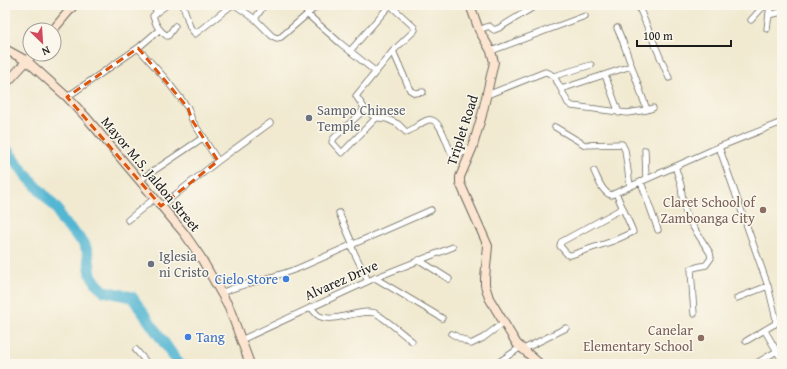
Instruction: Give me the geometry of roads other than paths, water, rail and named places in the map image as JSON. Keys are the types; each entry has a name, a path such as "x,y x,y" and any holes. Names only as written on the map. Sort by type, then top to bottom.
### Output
{"main road":[{"path":"60,22 74,5"},
{"name":"Triplet Road","path":"470,5 479,30 491,51 494,62 488,95 472,149 460,177 460,183 487,241 489,250 485,285 489,298 512,336 522,348 540,364"},
{"name":"Mayor M.S. Jaldon Street","path":"5,49 22,58"},
{"path":"5,85 26,62"},
{"name":"Mayor M.S. Jaldon Street","path":"28,62 67,97 86,117 162,206 192,244 229,307 250,364"}],"street":[{"path":"153,5 157,12"},
{"path":"167,5 153,16 155,25 166,36 168,36 175,26"},
{"path":"183,5 190,27 195,34 233,5 255,19 272,36 277,38 281,37 318,5"},
{"path":"255,19 264,5"},
{"path":"350,51 391,5 416,29 414,33 393,51 356,96 365,109 376,118 387,119 398,124 407,132 424,122 431,120 440,128 452,154 454,155 472,149"},
{"path":"479,30 489,26 494,30 537,5"},
{"path":"638,5 669,78"},
{"path":"751,20 766,5"},
{"path":"767,28 770,5"},
{"path":"769,14 782,12"},
{"path":"307,14 376,72"},
{"path":"491,51 585,16"},
{"path":"488,95 544,72 548,72 554,76 568,103 572,106 619,113 632,113 650,109 631,66 617,28"},
{"path":"67,97 138,48 159,30"},
{"path":"138,48 164,77 191,112 191,118 218,161"},
{"path":"393,51 410,90 415,93 423,92"},
{"path":"554,76 591,65"},
{"path":"561,89 631,66"},
{"path":"605,74 619,113"},
{"path":"365,109 334,138 332,142 342,153 376,118"},
{"path":"594,171 606,193 611,195 719,147 782,122"},
{"path":"162,206 218,161 270,123"},
{"path":"555,127 585,145 622,144 625,150 630,186"},
{"path":"140,180 204,138"},
{"path":"719,147 768,286 776,319 775,324 746,341"},
{"path":"645,150 644,180 658,230"},
{"path":"675,166 681,185 683,204 688,219 710,253 711,258 706,265 692,269 694,314"},
{"path":"616,193 623,208 632,229 633,232 631,234 571,255 568,255 560,246 561,242 623,208"},
{"path":"128,220 155,198"},
{"path":"221,293 238,286 283,274 431,210"},
{"path":"340,213 368,281"},
{"name":"Alvarez Drive","path":"241,340 368,281 453,247"},
{"path":"419,260 449,279"},
{"path":"375,278 442,318"},
{"path":"737,298 768,286"},
{"path":"311,307 318,315 331,318 365,312 376,313 412,341"},
{"path":"452,334 471,344 503,323"},
{"path":"496,364 522,348 566,328"},
{"path":"765,331 782,360"},
{"path":"136,350 148,364"},
{"path":"755,364 777,351"}],"waterway":[{"path":"5,147 26,175 58,210 62,221 84,243 88,253 91,275 97,284 104,291 132,297 179,364"}],"place":[{"name":"Sampo Chinese Temple","path":"309,118"},
{"name":"Claret School of Zamboanga City","path":"763,210"},
{"name":"Iglesia ni Cristo","path":"151,264"},
{"name":"Cielo Store","path":"286,279"},
{"name":"Tang","path":"188,337"},
{"name":"Canelar Elementary School","path":"701,338"}]}
